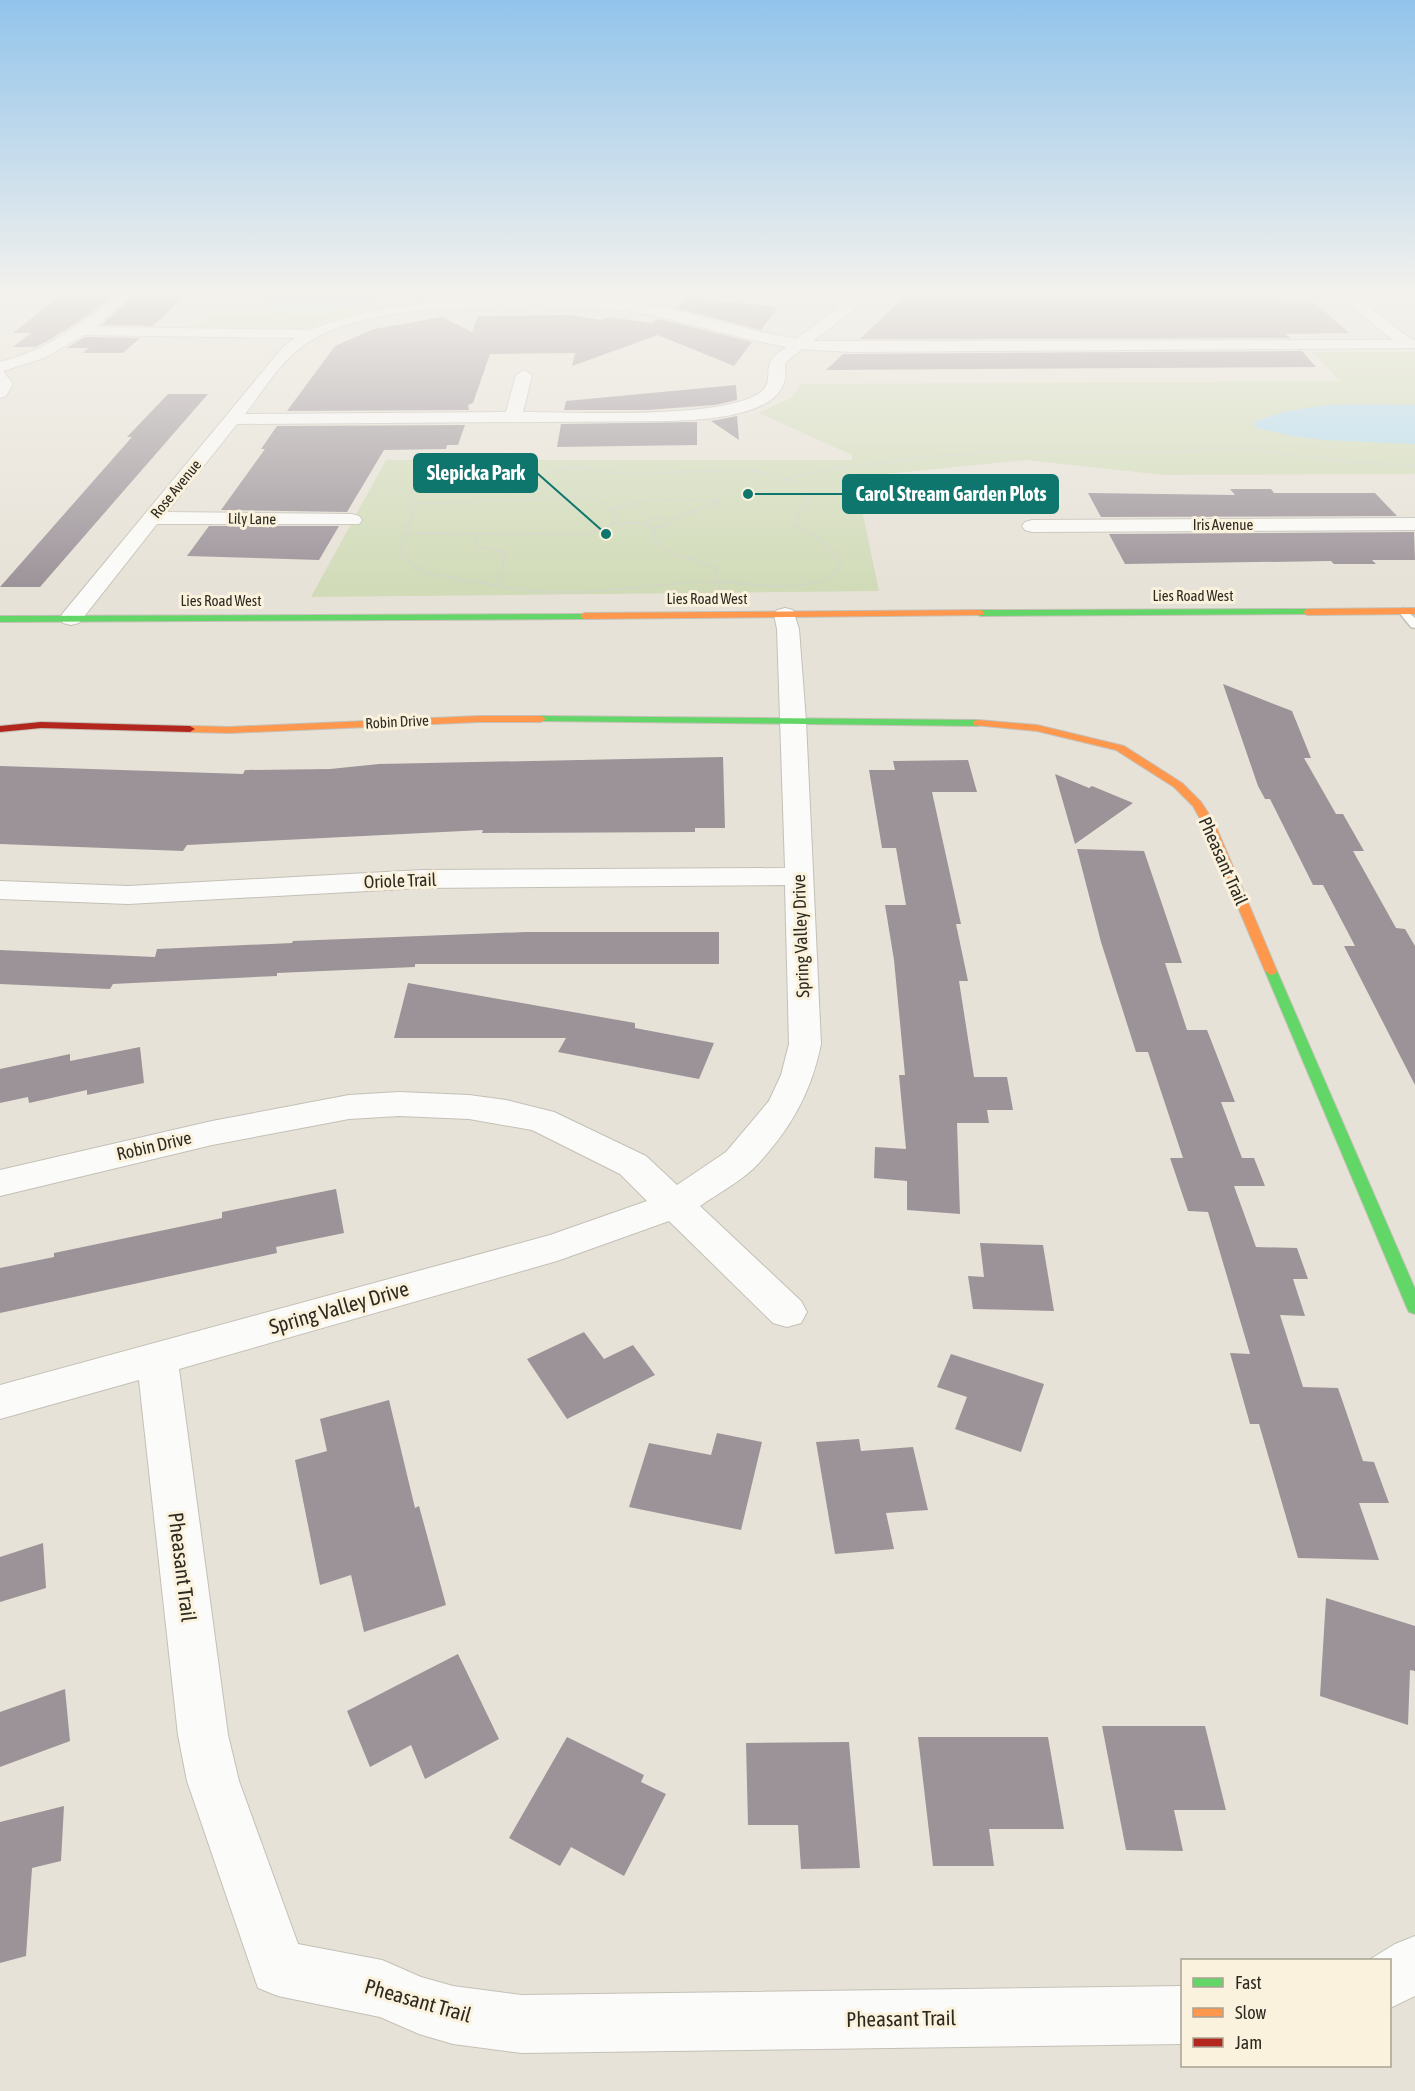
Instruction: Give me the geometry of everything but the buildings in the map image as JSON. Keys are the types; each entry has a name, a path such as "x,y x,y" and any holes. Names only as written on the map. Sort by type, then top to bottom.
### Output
{"street":[{"name":"Rose Avenue","path":"71,618 254,393"},
{"path":"513,417 519,393"},
{"path":"233,418 680,416 742,406 769,393"},
{"name":"Lily Lane","path":"153,518 352,520"},
{"name":"Iris Avenue","path":"1032,526 1415,524"},
{"name":"Lies Road West","path":"0,619 1409,611"},
{"name":"Spring Valley Drive","path":"0,1401 557,1247 675,1205 739,1161 785,1104 798,1075 805,1044 794,721 788,629 785,615"},
{"name":"Robin Drive","path":"0,729 41,725 230,730 479,719 794,721"},
{"name":"Pheasant Trail","path":"794,721 976,723 1037,728 1120,748 1178,785 1197,804 1208,822 1415,1308"},
{"name":"Oriole Trail","path":"0,890 128,895 422,879 800,876"},
{"name":"Robin Drive","path":"0,1183 212,1132 349,1107 399,1104 469,1107 542,1120 633,1165 675,1205"},
{"path":"675,1205 788,1312"},
{"name":"Pheasant Trail","path":"157,1359 203,1735 213,1781 278,1968 382,1989 419,2005 453,2015 522,2024 1181,2015"},
{"path":"1391,1978 1415,1964"}],"lane":[{"path":"1409,611 1415,625"}],"path":[{"path":"787,479 826,470 923,457 1008,451 1080,453 1251,450 1353,462 1415,466"},
{"path":"575,468 630,474 733,469 787,479 798,484 809,498 797,518 797,526 834,551 841,564 838,570 823,580 796,586 717,582 534,592 415,569 406,562 402,552 404,533 414,513 410,498 412,493 416,488 432,482 491,481 575,468"},
{"path":"411,504 574,497 595,500 611,509 617,518 613,523"},
{"path":"404,533 587,534 613,523 643,523 656,518 668,521 722,500 648,500 611,509"},
{"path":"643,523 647,527 655,528 669,525 668,521"},
{"path":"655,528 654,541 669,552 715,567 717,582"},
{"path":"478,533 475,540 479,547 506,552 498,586"}],"green space":[{"path":"795,393 1415,393 1415,474 1164,475 1026,460 855,477 879,591 311,597 386,460 852,460 852,455 759,413 792,397"}],"water":[{"path":"1415,405 1415,444 1325,440 1292,436 1257,428 1253,423 1292,410 1312,407"}],"traffic: fast":[{"path":"980,613 1307,612"},
{"path":"0,619 584,616"},
{"path":"541,719 978,723"},
{"path":"1271,971 1415,1308"}],"traffic: slow":[{"path":"1307,612 1415,611"},
{"path":"584,616 980,613"},
{"path":"190,729 230,730 479,719 541,719"},
{"path":"978,723 1037,728 1120,748 1178,785 1197,804 1208,822 1271,971"}],"traffic: jam":[{"path":"0,729 41,725 190,729"}],"place":[{"name":"Carol Stream Garden Plots","path":"748,494"},
{"name":"Slepicka Park","path":"606,534"}]}
